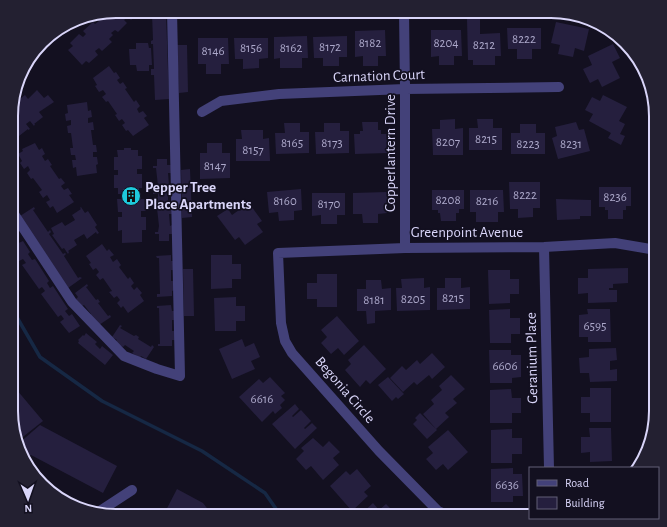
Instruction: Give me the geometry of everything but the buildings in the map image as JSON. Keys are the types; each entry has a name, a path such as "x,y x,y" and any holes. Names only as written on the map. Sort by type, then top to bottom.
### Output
{"street":[{"path":"18,220 72,302 124,356 180,376 172,18"},
{"name":"Copperlantern Drive","path":"404,18 405,248"},
{"name":"Carnation Court","path":"202,112 221,101 279,94 405,89 559,87"},
{"name":"Greenpoint Avenue","path":"278,253 405,248 544,247 615,243 649,249"},
{"name":"Geranium Place","path":"544,247 549,467"},
{"name":"Begonia Circle","path":"278,253 281,323 285,341 292,352 379,451 436,509"},
{"path":"104,508 132,490"}],"waterway":[{"path":"18,319 40,357 102,401 202,451 265,493 276,509"}],"place":[{"name":"Pepper Tree Place Apartments","path":"131,196"}]}
